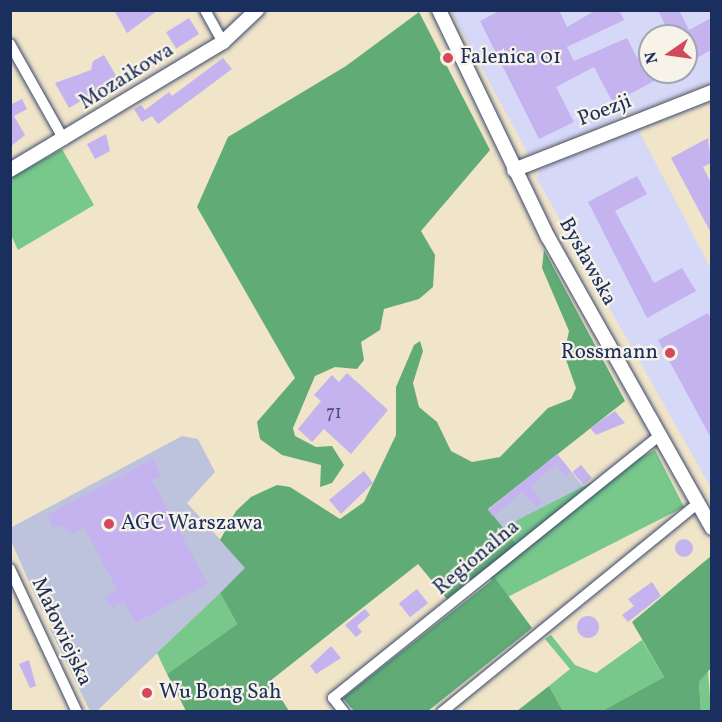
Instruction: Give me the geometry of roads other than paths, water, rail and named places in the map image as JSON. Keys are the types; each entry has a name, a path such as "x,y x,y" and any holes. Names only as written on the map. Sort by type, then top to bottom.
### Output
{"street":[{"path":"205,10 223,42"},
{"name":"Mozaikowa","path":"10,170 64,140 223,42 257,10"},
{"name":"Bysławska","path":"439,10 514,170 711,528"},
{"path":"10,44 64,140"},
{"name":"Poezji","path":"514,170 711,92"},
{"name":"Regionalna","path":"344,711 333,698 659,436"},
{"path":"442,711 697,504"},
{"name":"Małowiejska","path":"10,569 77,711"}],"place":[{"name":"Falenica 01","path":"448,58"},
{"name":"Rossmann","path":"670,353"},
{"name":"AGC Warszawa","path":"109,524"},
{"name":"Wu Bong Sah","path":"147,693"}]}
